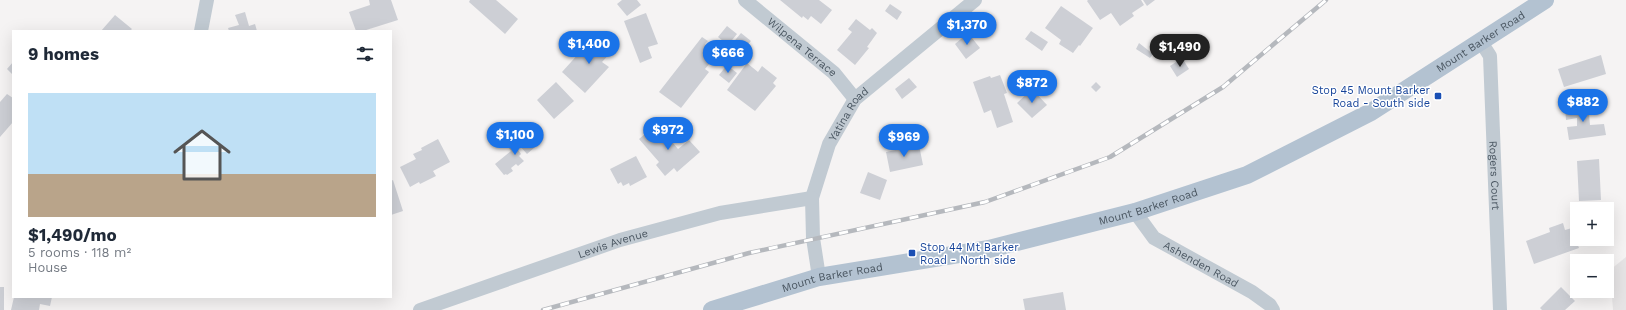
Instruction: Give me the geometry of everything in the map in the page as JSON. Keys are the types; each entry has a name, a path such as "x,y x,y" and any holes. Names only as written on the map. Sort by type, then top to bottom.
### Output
{"main road":[{"name":"Mount Barker Road","path":"712,310 819,277 989,249 1135,212 1247,175 1371,112 1545,0"}],"street":[{"path":"201,30 207,0"},
{"name":"Wilpena Terrace","path":"744,0 834,73 855,98"},
{"name":"Yatina Road","path":"819,277 813,238 812,198 829,144 855,98 974,0"},
{"name":"Rogers Court","path":"1481,42 1490,56 1500,310"},
{"name":"Lewis Avenue","path":"420,310 620,240 720,213 812,198"},
{"name":"Ashenden Road","path":"1135,212 1154,238 1252,292 1270,305 1273,310"}],"shaded area":[{"path":"1626,257 1626,310 1613,310 1614,267"}],"building":[{"path":"369,0 391,0 398,20 366,30 356,30 349,12 370,5"},
{"path":"470,0 496,0 518,19 505,34 469,2"},
{"path":"622,0 637,0 641,5 627,16 617,4"},
{"path":"780,0 819,0 832,10 821,24 811,16 808,20 803,16 802,18"},
{"path":"1141,0 1144,5 1132,13 1134,16 1120,26 1111,13 1100,20 1087,1"},
{"path":"1143,0 1155,0 1147,6"},
{"path":"890,4 902,12 897,20 885,11"},
{"path":"1061,6 1093,28 1073,53 1059,44 1061,40 1045,28"},
{"path":"245,12 249,26 255,24 257,30 229,30 228,28 239,25 235,15"},
{"path":"646,13 658,44 648,47 652,58 640,63 624,21"},
{"path":"115,15 132,29 131,30 102,30"},
{"path":"856,19 870,30 872,28 877,33 867,47 869,48 855,65 837,50 852,32 848,29"},
{"path":"727,26 737,34 728,45 718,37"},
{"path":"1031,31 1048,42 1042,51 1025,39"},
{"path":"741,33 751,41 740,53 738,51 733,57 726,51"},
{"path":"968,33 980,48 966,59 955,44"},
{"path":"601,37 614,49 602,62 609,67 585,93 562,72 590,41 595,45"},
{"path":"702,37 708,41 705,44 709,48 707,50 715,57 705,69 709,72 681,108 659,92"},
{"path":"1139,43 1153,54 1150,58 1136,49"},
{"path":"1601,55 1606,74 1564,87 1558,69"},
{"path":"1182,58 1189,69 1177,77 1170,66"},
{"path":"12,63 12,74 7,69"},
{"path":"747,63 758,72 762,66 777,78 773,83 776,86 755,111 727,90"},
{"path":"727,65 737,73 729,83 719,75"},
{"path":"1000,75 1007,93 1004,94 1013,122 997,128 991,110 984,113 973,82 990,76 991,78"},
{"path":"909,78 917,87 902,99 895,89"},
{"path":"556,82 574,101 554,119 537,100"},
{"path":"1096,82 1101,87 1096,92 1091,87"},
{"path":"1032,89 1047,105 1032,118 1017,103"},
{"path":"7,94 12,97 12,123 0,137 0,102"},
{"path":"1593,103 1594,113 1589,114 1590,125 1604,124 1606,135 1569,140 1567,127 1577,126 1577,118 1566,120 1565,107"},
{"path":"657,124 678,149 689,140 700,152 677,172 674,168 665,176 656,165 659,162 639,139"},
{"path":"525,135 535,147 527,154 519,145 516,147 521,154 519,156 524,161 518,166 516,164 511,168 513,171 507,175 504,175 495,164 511,151 509,148"},
{"path":"438,139 450,162 433,171 436,176 410,187 400,167 416,159 413,154 422,150 421,148"},
{"path":"919,145 923,165 890,172 886,152"},
{"path":"636,156 647,177 630,186 629,183 623,186 621,182 618,184 610,169"},
{"path":"1599,159 1601,200 1579,201 1577,161"},
{"path":"868,172 887,180 880,200 860,193"},
{"path":"392,180 403,211 392,215"},
{"path":"1563,223 1565,230 1570,229 1570,246 1578,246 1579,248 1534,264 1526,241 1550,232 1549,228"},
{"path":"0,287 4,287 4,310 0,310"},
{"path":"1561,287 1570,296 1570,298 1575,301 1565,310 1542,310 1540,308"},
{"path":"1063,292 1066,310 1025,310 1023,299"},
{"path":"14,298 52,298 50,306 40,304 39,310 11,310"}],"railway":[{"path":"543,310 749,253 985,202 1110,157 1223,87 1326,0"}],"place":[{"name":"Stop 45 Mount Barker Road - South side","path":"1438,96"},
{"name":"Stop 44 Mt Barker Road - North side","path":"912,253"}]}
